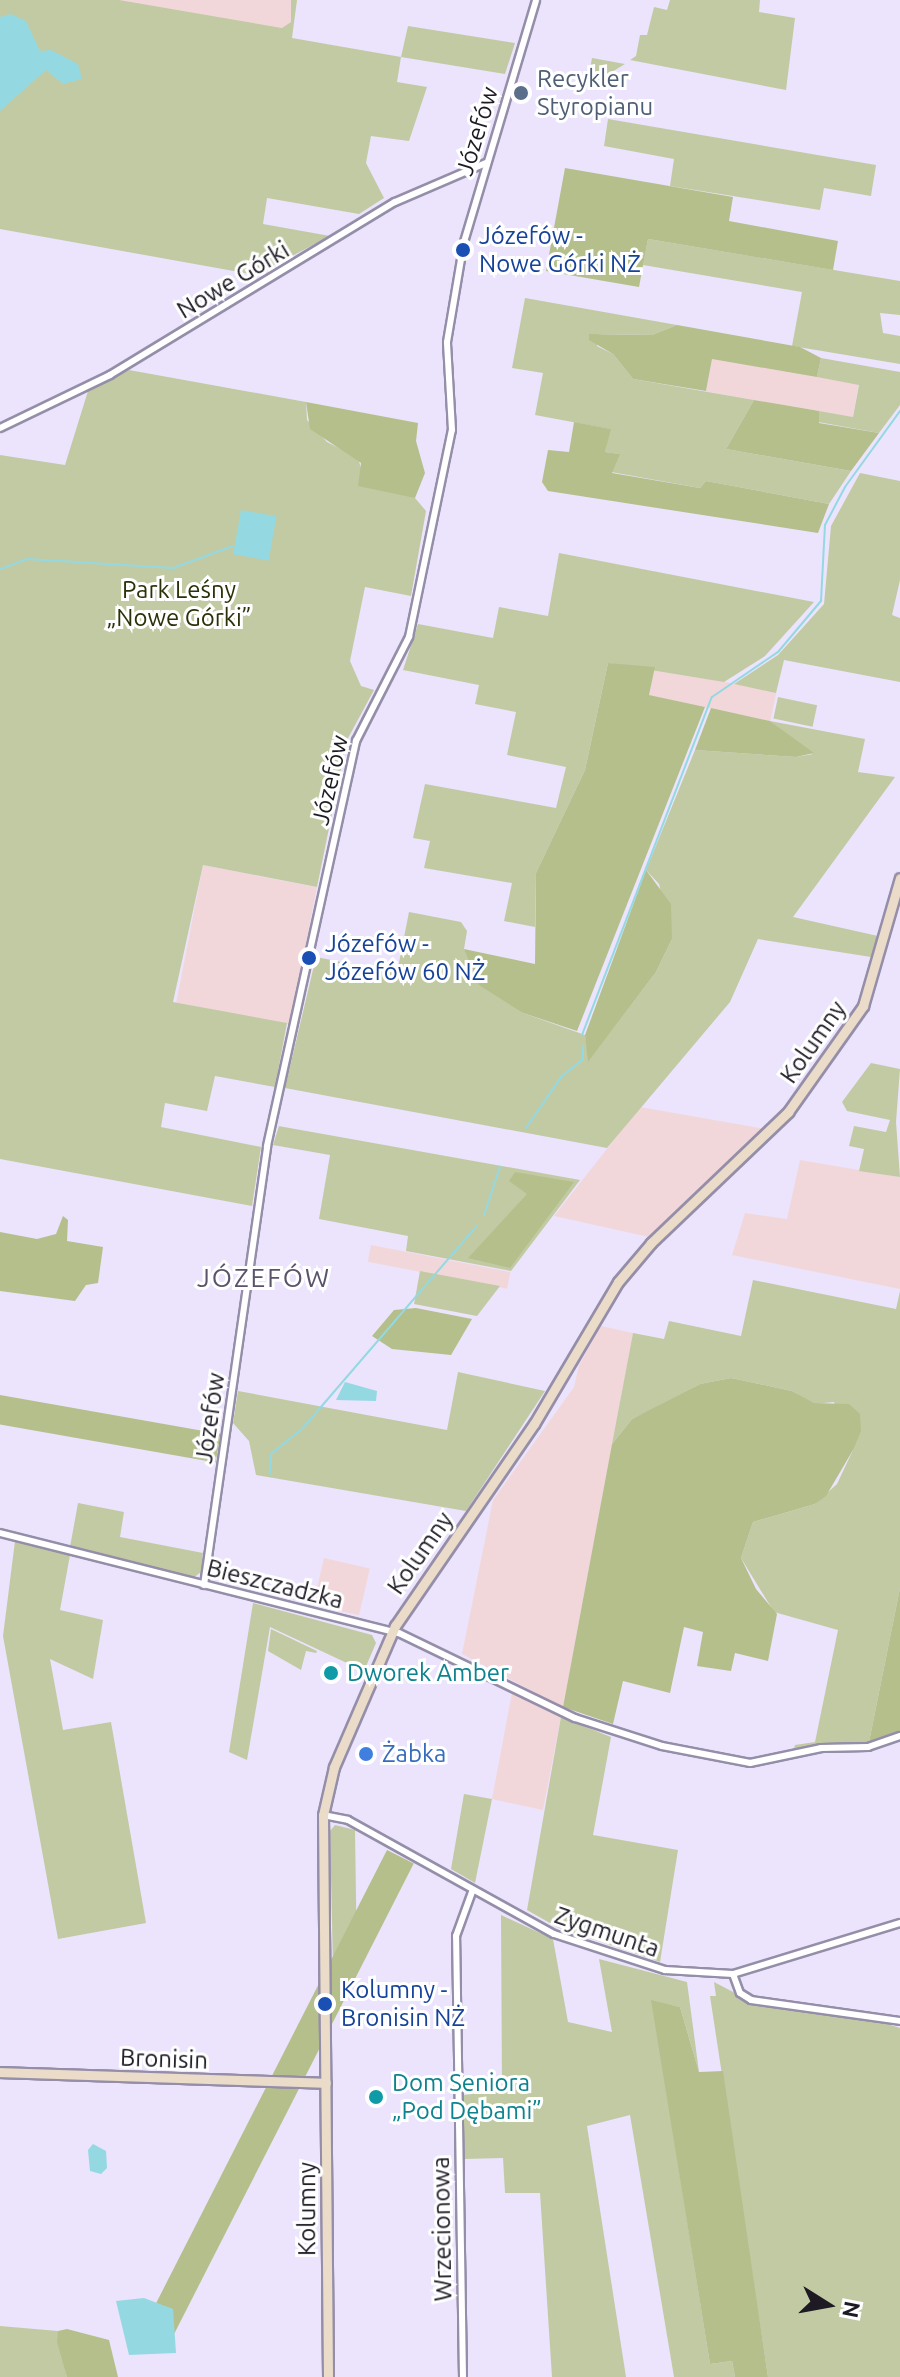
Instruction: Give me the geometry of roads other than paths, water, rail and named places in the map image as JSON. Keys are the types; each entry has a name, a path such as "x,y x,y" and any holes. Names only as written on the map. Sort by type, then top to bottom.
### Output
{"street":[{"name":"Józefów","path":"204,1585 267,1146 356,741 409,637 452,430 446,360 464,242 536,0"},
{"name":"Nowe Górki","path":"0,428 110,375 395,202 486,163"},
{"name":"Kolumny","path":"328,2377 323,1815 334,1767 391,1633 534,1424 627,1270 788,1112 852,1023 873,982 900,878"},
{"name":"Bieszczadzka","path":"0,1533 423,1643 575,1718 662,1746 731,1761 856,1749 900,1736"},
{"name":"Zygmunta","path":"323,1815 348,1820 533,1925 614,1957 710,1977 733,1974 900,1923"},
{"name":"Wrzecionowa","path":"463,2377 456,1936 472,1892"},
{"path":"733,1974 740,1993 751,2000 900,2021"},
{"name":"Bronisin","path":"0,2072 326,2083"}],"waterway":[{"path":"582,1035 712,697 778,652 821,601 825,525 845,487 900,411"},
{"path":"0,569 27,559 173,568 233,546"},
{"path":"526,1128 561,1077 583,1059 583,1046"},
{"path":"484,1215 500,1167"},
{"path":"270,1474 271,1454 302,1429 476,1227"}],"place":[{"name":"Recykler Styropianu","path":"521,93"},
{"name":"Józefów - Nowe Górki NŻ","path":"463,250"},
{"name":"Józefów - Józefów 60 NŻ","path":"309,958"},
{"name":"Dworek Amber","path":"331,1673"},
{"name":"Żabka","path":"366,1754"},
{"name":"Kolumny - Bronisin NŻ","path":"325,2004"},
{"name":"Dom Seniora „Pod Dębami”","path":"376,2097"}],"district":[{"name":"JÓZEFÓW","path":"264,1278"}],"park label":[{"name":"Park Leśny „Nowe Górki”","path":"179,604"}]}
